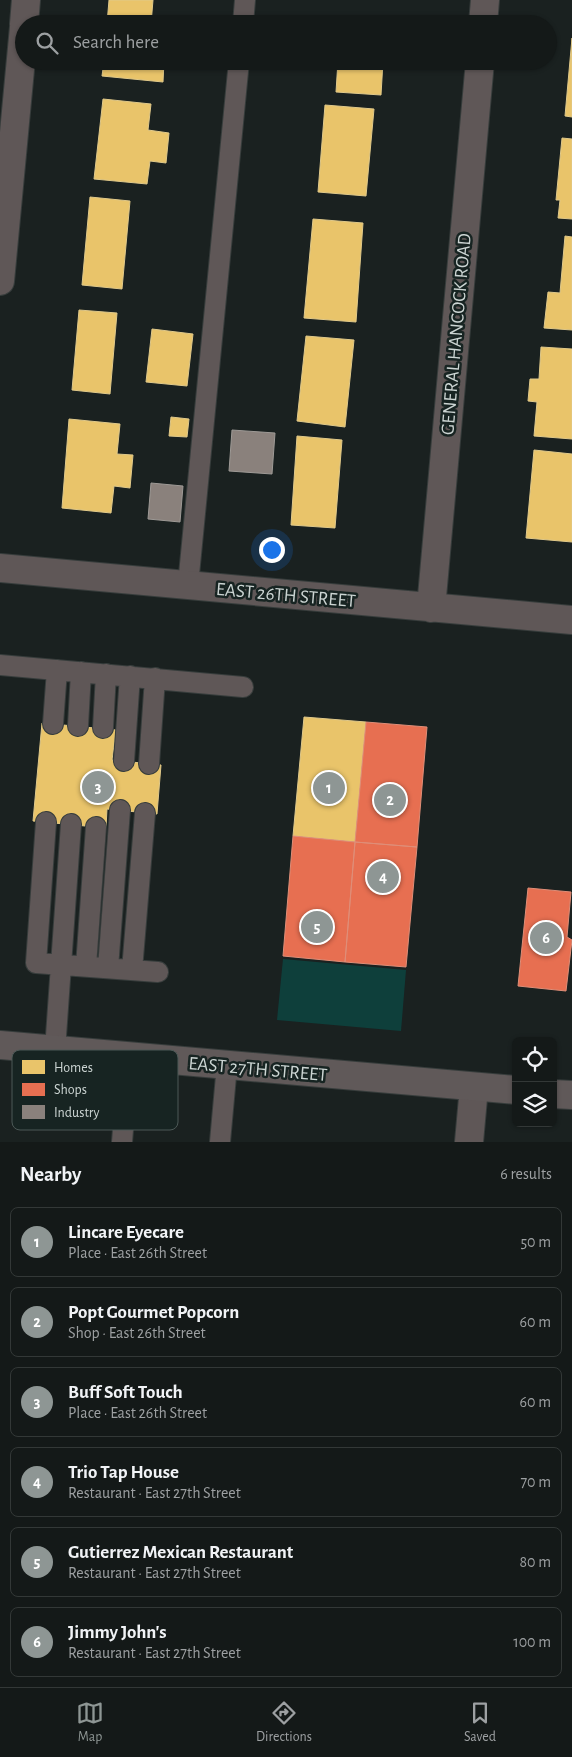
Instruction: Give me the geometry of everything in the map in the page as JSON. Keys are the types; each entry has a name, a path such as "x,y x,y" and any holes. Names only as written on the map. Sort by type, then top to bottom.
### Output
{"main road":[{"name":"EAST 27TH STREET","path":"0,1045 55,1050"},
{"name":"EAST 27TH STREET","path":"178,1060 512,1090"},
{"path":"557,1094 572,1095"}],"street":[{"path":"25,15 26,0"},
{"path":"484,15 486,0"},
{"path":"0,281 20,70"},
{"name":"GENERAL HANCOCK ROAD","path":"431,608 479,70"},
{"name":"EAST 26TH STREET","path":"0,568 572,620"},
{"path":"469,1142 474,1087"}],"lane":[{"path":"244,15 245,0"},
{"path":"188,585 238,70"},
{"path":"0,665 243,687"},
{"path":"53,724 57,670"},
{"path":"78,726 81,672"},
{"path":"103,728 106,674"},
{"path":"124,761 130,676"},
{"path":"149,764 155,678"},
{"path":"108,968 120,810"},
{"path":"132,970 145,812"},
{"path":"46,822 36,963 158,972"},
{"path":"55,1050 71,824"},
{"path":"86,966 96,827"},
{"path":"220,1142 227,1065"}],"shaded area":[{"path":"283,959 406,970 401,1031 277,1020"}],"building: Homes":[{"path":"109,0 153,0 152,15 108,15"},
{"path":"572,38 572,117 565,116"},
{"path":"103,70 164,70 163,82 102,76"},
{"path":"337,70 382,70 381,95 336,92"},
{"path":"103,99 151,104 148,130 169,133 166,163 150,161 147,184 94,179"},
{"path":"325,105 374,109 366,196 318,192"},
{"path":"562,138 572,139 572,219 558,218 560,200 556,200"},
{"path":"90,197 130,201 122,289 82,285"},
{"path":"313,219 363,223 356,322 304,318"},
{"path":"565,236 572,237 572,330 544,328 548,292 560,293"},
{"path":"79,310 117,313 110,394 72,390"},
{"path":"152,329 193,334 187,386 146,382"},
{"path":"306,336 354,340 345,427 297,421"},
{"path":"541,347 572,349 572,439 534,436 537,402 528,401 530,379 539,379"},
{"path":"171,417 189,419 187,437 169,436"},
{"path":"69,419 120,424 117,454 133,455 130,488 114,486 111,513 62,508"},
{"path":"297,436 342,440 335,528 291,525"},
{"path":"534,450 572,454 572,542 526,538"},
{"path":"304,717 366,722 355,842 293,836"},
{"path":"42,723 116,730 112,760 161,765 157,814 107,809 106,828 33,821"}],"building: Shops":[{"path":"366,722 427,727 417,847 355,842"},
{"path":"293,836 355,842 345,962 283,956"},
{"path":"355,842 417,847 406,967 345,962"},
{"path":"528,888 571,892 567,937 572,940 566,991 518,986"}],"building: Industry":[{"path":"232,430 275,433 272,474 229,471"},
{"path":"151,483 183,486 180,522 148,519"}],"place":[{"name":"Buff Soft Touch","path":"98,787"},
{"name":"Lincare Eyecare","path":"329,788"},
{"name":"Popt Gourmet Popcorn","path":"390,800"},
{"name":"Trio Tap House","path":"383,877"},
{"name":"Gutierrez Mexican Restaurant","path":"317,927"},
{"name":"Jimmy John's","path":"546,938"}]}
